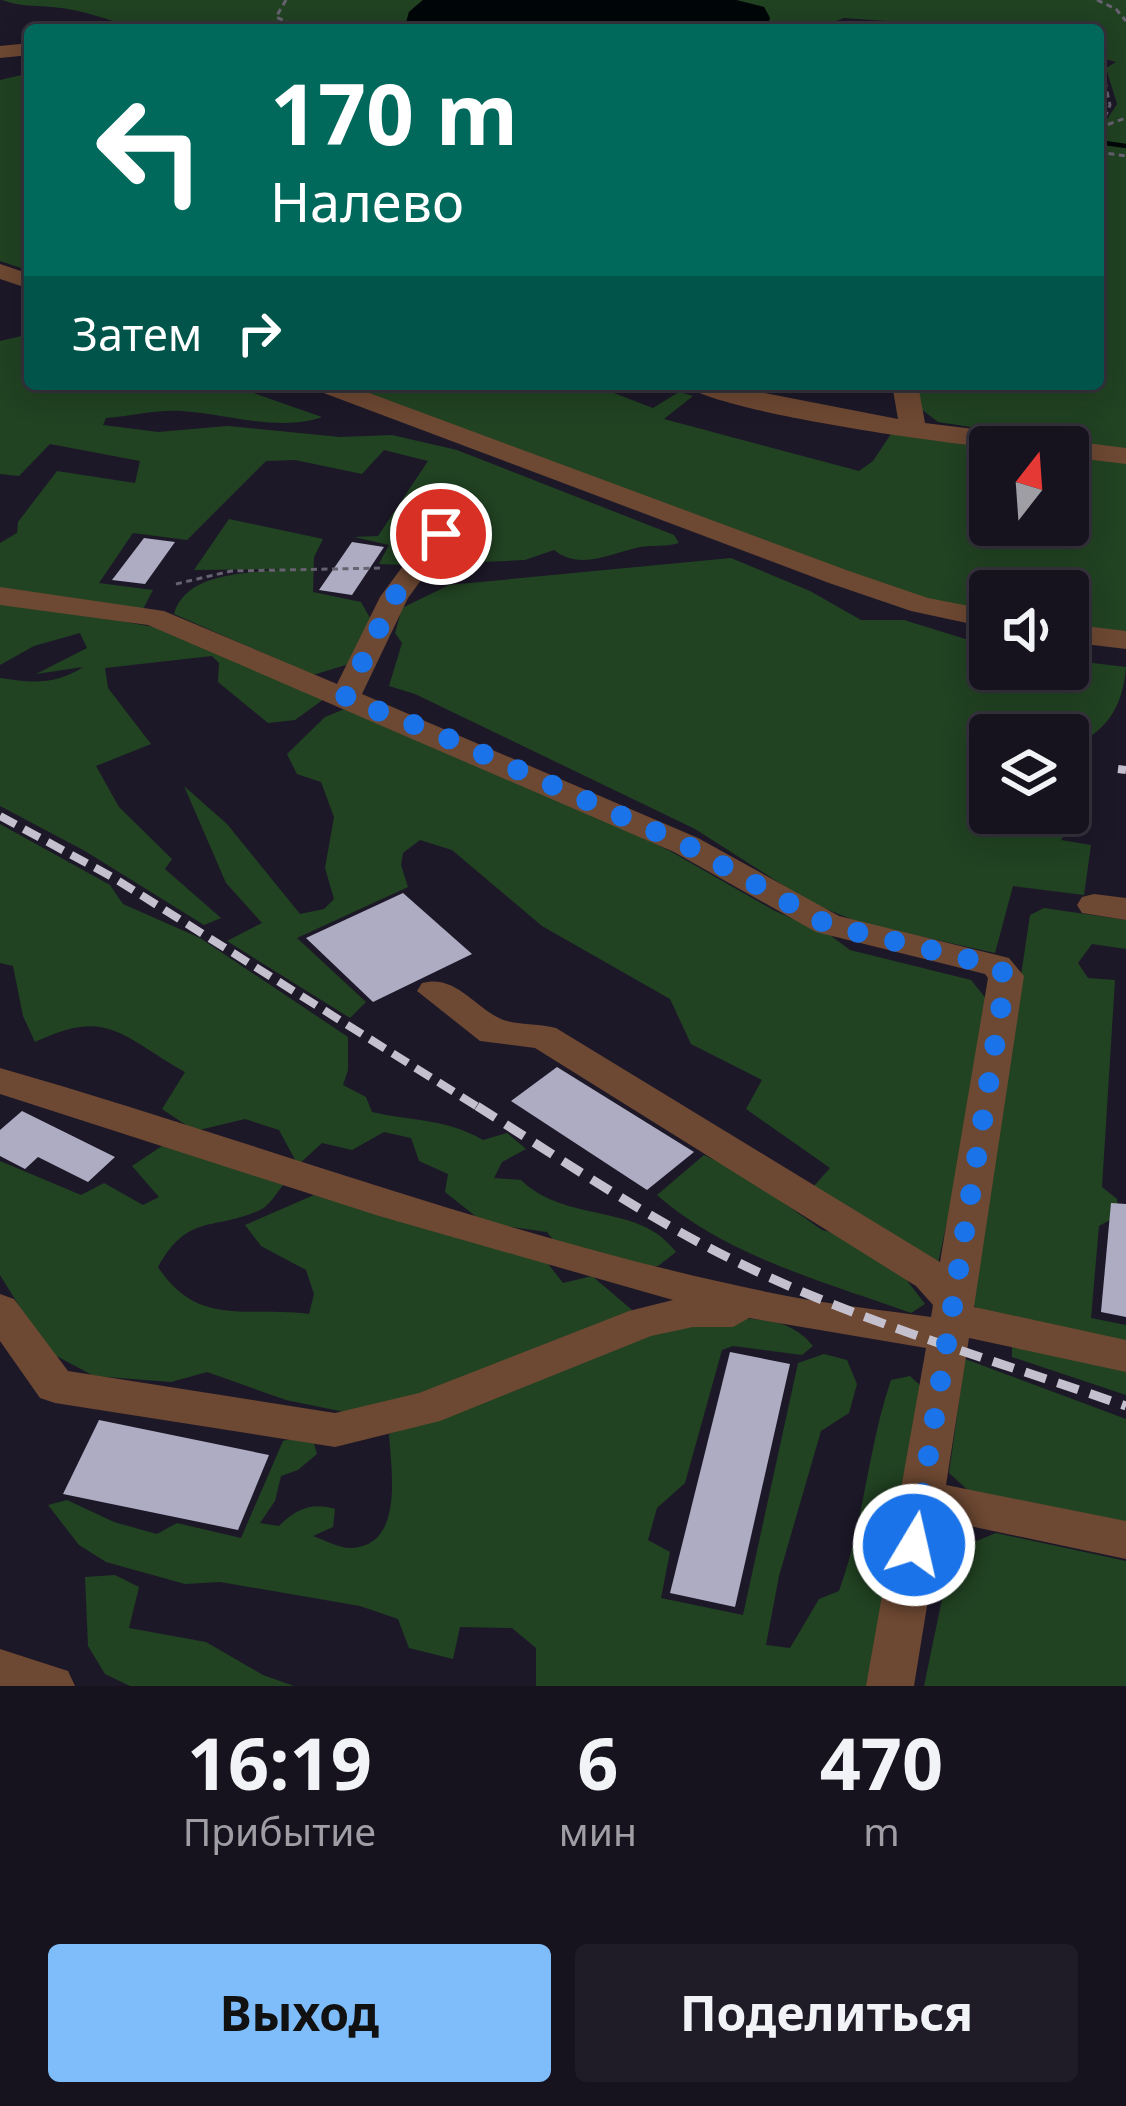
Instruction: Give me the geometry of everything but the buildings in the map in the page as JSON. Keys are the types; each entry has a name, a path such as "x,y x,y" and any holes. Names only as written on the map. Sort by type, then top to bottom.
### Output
{"lane":[{"path":"338,390 839,578 969,614"},
{"path":"711,390 969,436"},
{"path":"906,390 913,428"},
{"path":"1089,452 1126,456"},
{"path":"345,698 394,597 441,534"},
{"path":"0,596 154,617 438,734 686,845 828,925 997,966 1006,976 890,1686"},
{"path":"1089,636 1126,640"},
{"path":"435,991 493,1032 543,1037 930,1275 952,1319"},
{"path":"0,1081 393,1206 666,1283 788,1312"},
{"path":"0,1310 55,1386 335,1430 425,1409 644,1322 693,1311 952,1319 1126,1356"},
{"path":"922,1498 1126,1540"},
{"path":"0,1670 51,1686"}],"path":[{"path":"285,24 276,16 286,0"},
{"path":"1096,0 1116,9 1126,21"},
{"path":"1104,75 1112,102 1104,123"},
{"path":"176,584 231,571 416,568"}],"green space":[{"path":"2,0 423,0 409,12 406,24 122,24 74,10"},
{"path":"736,0 1126,0 1126,450 1089,444 1089,426 969,427 938,422 916,405 914,390 1104,390 1104,124 1117,104 1106,68 1116,62 1104,59 1104,24 929,24 844,18 828,24 768,24 764,7"},
{"path":"24,74 24,269 0,261 0,80"},
{"path":"24,335 24,390 245,390 322,417 289,423 164,411 106,418 103,425 158,432 228,426 340,437 392,435 457,450 674,535 679,543 585,560 554,550 525,560 463,563 458,571 432,573 428,566 379,564 389,545 354,537 378,536 428,461 384,450 362,474 295,460 266,461 187,540 133,533 99,583 153,590 143,609 0,590 0,543 17,533 18,522 57,471 135,483 140,461 50,444 19,476 0,474 0,341"},
{"path":"358,390 606,390 653,408 679,392 693,396 664,419 859,471 873,461 891,434 969,443 969,546 1089,546 1089,458 1126,463 1126,633 1089,628 1089,570 969,570 969,609 925,600"},
{"path":"229,519 323,539 314,557 313,592 361,602 371,620 349,664 313,675 174,614 181,600 204,583 283,569 194,570"},
{"path":"731,558 810,591 861,620 904,620 969,640 969,690 1089,690 1089,663 1126,667 1116,706 1089,737 1089,714 969,714 969,834 1065,834 1061,840 1091,845 1084,895 1013,886 995,953 861,923 811,903 695,829 415,694 389,686 402,643 395,633 402,608 449,585"},
{"path":"0,600 160,628 324,699 295,720 268,723 218,682 219,663 212,656 105,668 108,688 151,744 96,766 119,807 172,859 165,869 221,918 204,925 85,851 0,806 0,678 63,677 83,667 36,674 87,648 80,633 34,646 0,665"},
{"path":"347,708 536,786 670,851 850,950 971,980 988,1001 973,1102 937,1268 813,1187 830,1168 746,1109 762,1080 691,1044 670,999 542,926 452,850 420,840 403,853 401,865 408,887 297,938 366,1002 350,1018 227,941 262,923 226,883 184,786 227,824 300,914 324,909 334,899 325,868 334,817 321,782 297,774 287,754 325,717"},
{"path":"0,824 110,885 123,904 200,938 348,1037 343,1085 366,1097 372,1112 443,1124 483,1140 507,1133 526,1149 502,1162 494,1178 521,1180 559,1203 642,1226 676,1252 658,1266 632,1266 558,1246 547,1232 484,1223 445,1192 448,1174 419,1161 411,1138 384,1132 352,1150 322,1143 298,1165 279,1130 245,1119 195,1131 162,1109 185,1072 113,1030 80,1027 35,1042 23,1016 13,966 0,963"},
{"path":"1044,908 1126,920 1126,949 1092,944 1078,963 1088,978 1115,980 1102,1187 1117,1199 1119,1215 1099,1226 1091,1318 1126,1325 1126,1347 989,1318 972,1304 1030,915"},
{"path":"162,1146 285,1183 262,1209 190,1231 158,1267 173,1286 207,1307 309,1314 314,1294 306,1270 261,1246 245,1225 314,1195 542,1256 563,1283 592,1276 638,1315 359,1415 286,1400 207,1372 171,1382 94,1376 47,1351 0,1275 0,1161 81,1195 104,1183 143,1205 159,1197 132,1166"},
{"path":"704,1155 741,1173 822,1230 853,1238 896,1266 925,1304 911,1313 811,1278 745,1251 684,1216 657,1195"},
{"path":"715,1319 781,1324 813,1346 802,1355 733,1346 722,1350 685,1483 657,1508 648,1540 670,1552 661,1598 743,1615 798,1363 824,1354 847,1360 857,1384 849,1413 821,1431 779,1576 766,1645 790,1648 819,1599 839,1591 891,1380 910,1376 923,1388 869,1686 536,1686 536,1648 512,1628 460,1627 453,1659 409,1648 398,1619 360,1606 220,1582 185,1584 106,1562 79,1545 48,1505 67,1500 114,1522 157,1534 177,1523 241,1538 283,1441 299,1436 313,1440 317,1454 298,1470 281,1476 275,1501 260,1523 279,1526 305,1508 327,1507 335,1509 333,1527 313,1536 346,1548 368,1544 380,1535 391,1504 389,1434 668,1329"},
{"path":"1012,1344 1126,1367 1126,1395 1012,1357"},
{"path":"965,1359 1126,1419 1126,1526 971,1493 949,1473"},
{"path":"996,1533 1126,1561 1126,1686 924,1686 952,1551"},
{"path":"115,1575 139,1587 129,1628 206,1642 263,1675 294,1686 130,1686 105,1674 88,1646 85,1577"}],"shaded area":[{"path":"423,0 736,0 764,7 770,18 768,24 406,24 409,12"}],"waterway":[{"path":"1104,143 1126,146"}],"railway":[{"path":"1118,769 1126,770"},
{"path":"0,816 114,878 481,1109"},
{"path":"477,1106 670,1227 784,1284 881,1323 1126,1406"}],"route":[{"path":"441,534 394,597 345,698 438,734 686,845 828,925 997,966 1006,976 914,1545"}]}
